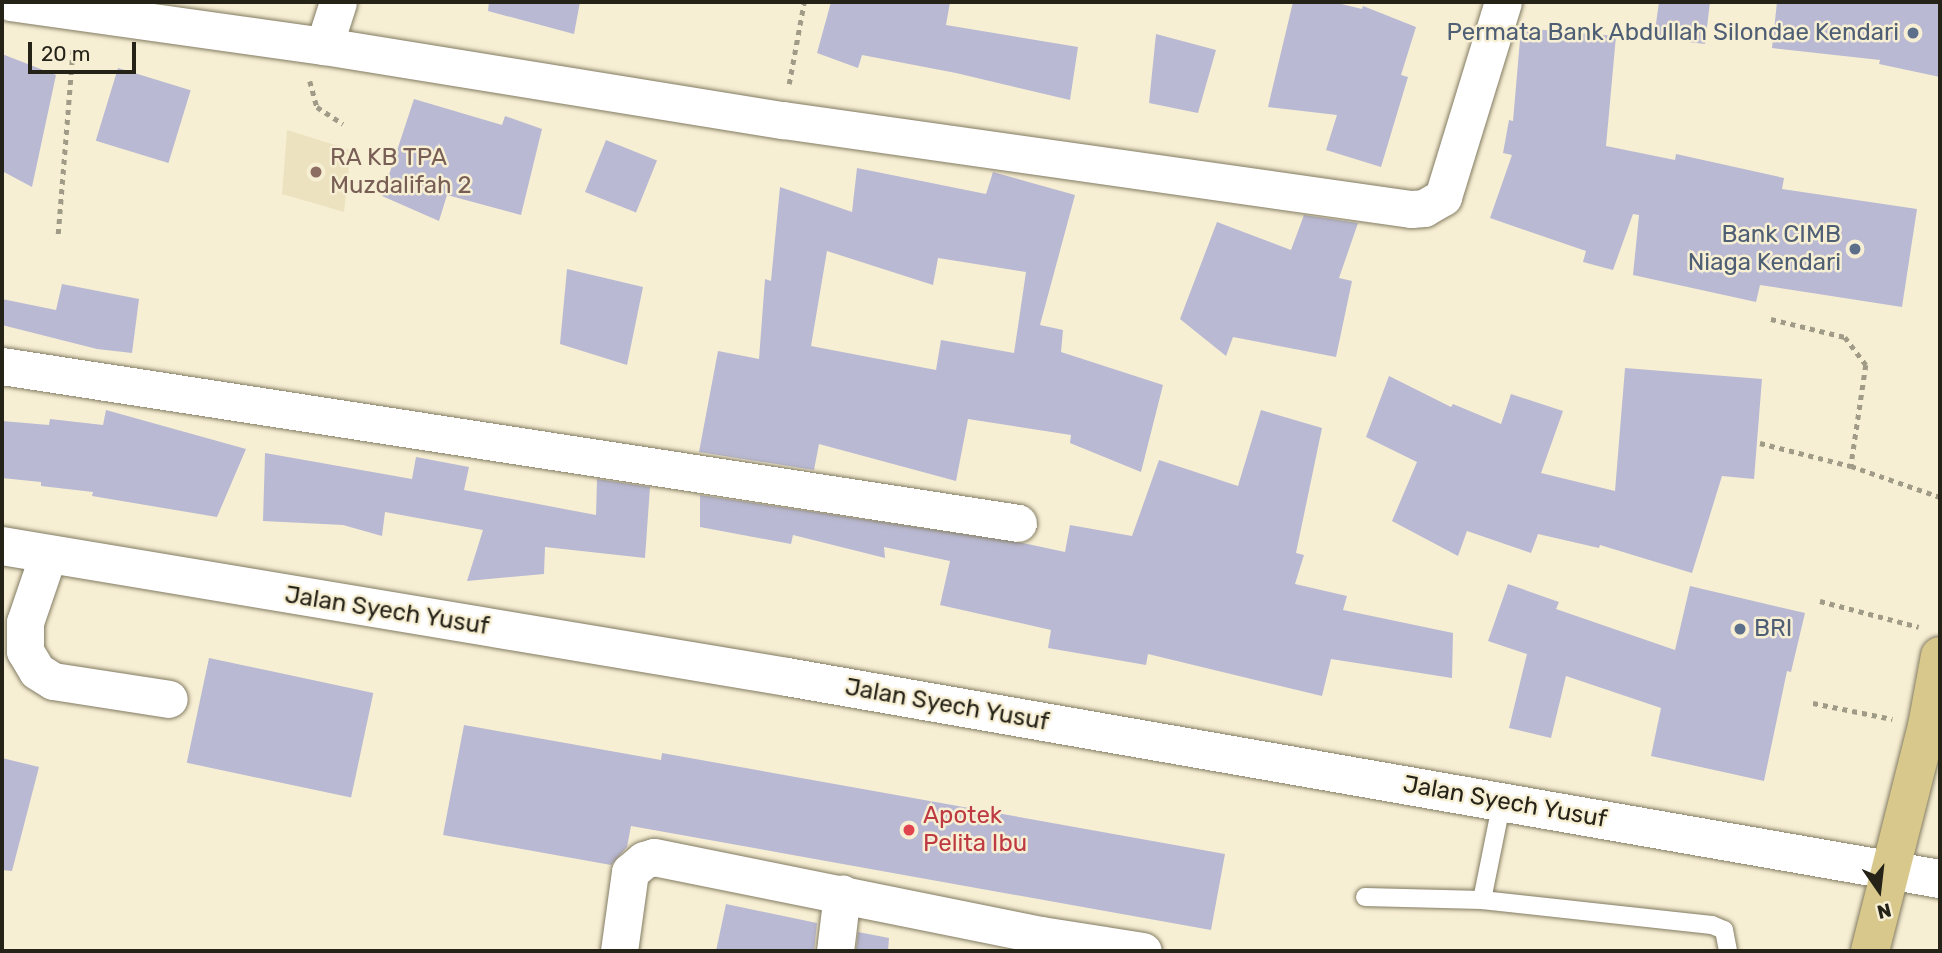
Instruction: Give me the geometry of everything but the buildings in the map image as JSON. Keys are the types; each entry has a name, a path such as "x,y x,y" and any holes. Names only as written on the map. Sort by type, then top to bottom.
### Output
{"highway":[{"path":"1870,951 1927,726 1934,642"}],"street":[{"path":"10,2 324,46 783,120 1424,208 1443,197 1503,2"},
{"path":"324,46 338,2"},
{"path":"2,366 1018,523"},
{"name":"Jalan Syech Yusuf","path":"2,546 787,677 1940,880"},
{"path":"48,555 26,622 25,651 37,671 53,681 169,699"},
{"path":"619,951 630,872 644,860 669,858 842,893 1041,943 1143,951"},
{"path":"835,951 842,893"}],"lane":[{"path":"1482,900 1502,801"},
{"path":"1365,897 1482,900 1712,925 1724,930 1728,951"}],"path":[{"path":"783,120 804,2"},
{"path":"58,234 75,11"},
{"path":"324,46 308,72 317,107 343,124"},
{"path":"1771,319 1845,337 1866,365 1851,466"},
{"path":"1760,443 1851,466 1940,497"},
{"path":"1820,601 1934,642"},
{"path":"1814,703 1927,726"}],"shaded area":[{"name":"RA KB TPA Muzdalifah 2","path":"287,130 351,150 344,212 282,194"}],"place":[{"name":"Permata Bank Abdullah Silondae Kendari","path":"1913,33"},
{"name":"RA KB TPA Muzdalifah 2","path":"316,172"},
{"name":"Bank CIMB Niaga Kendari","path":"1855,249"},
{"name":"BRI","path":"1740,629"},
{"name":"Apotek Pelita Ibu","path":"909,830"}]}
